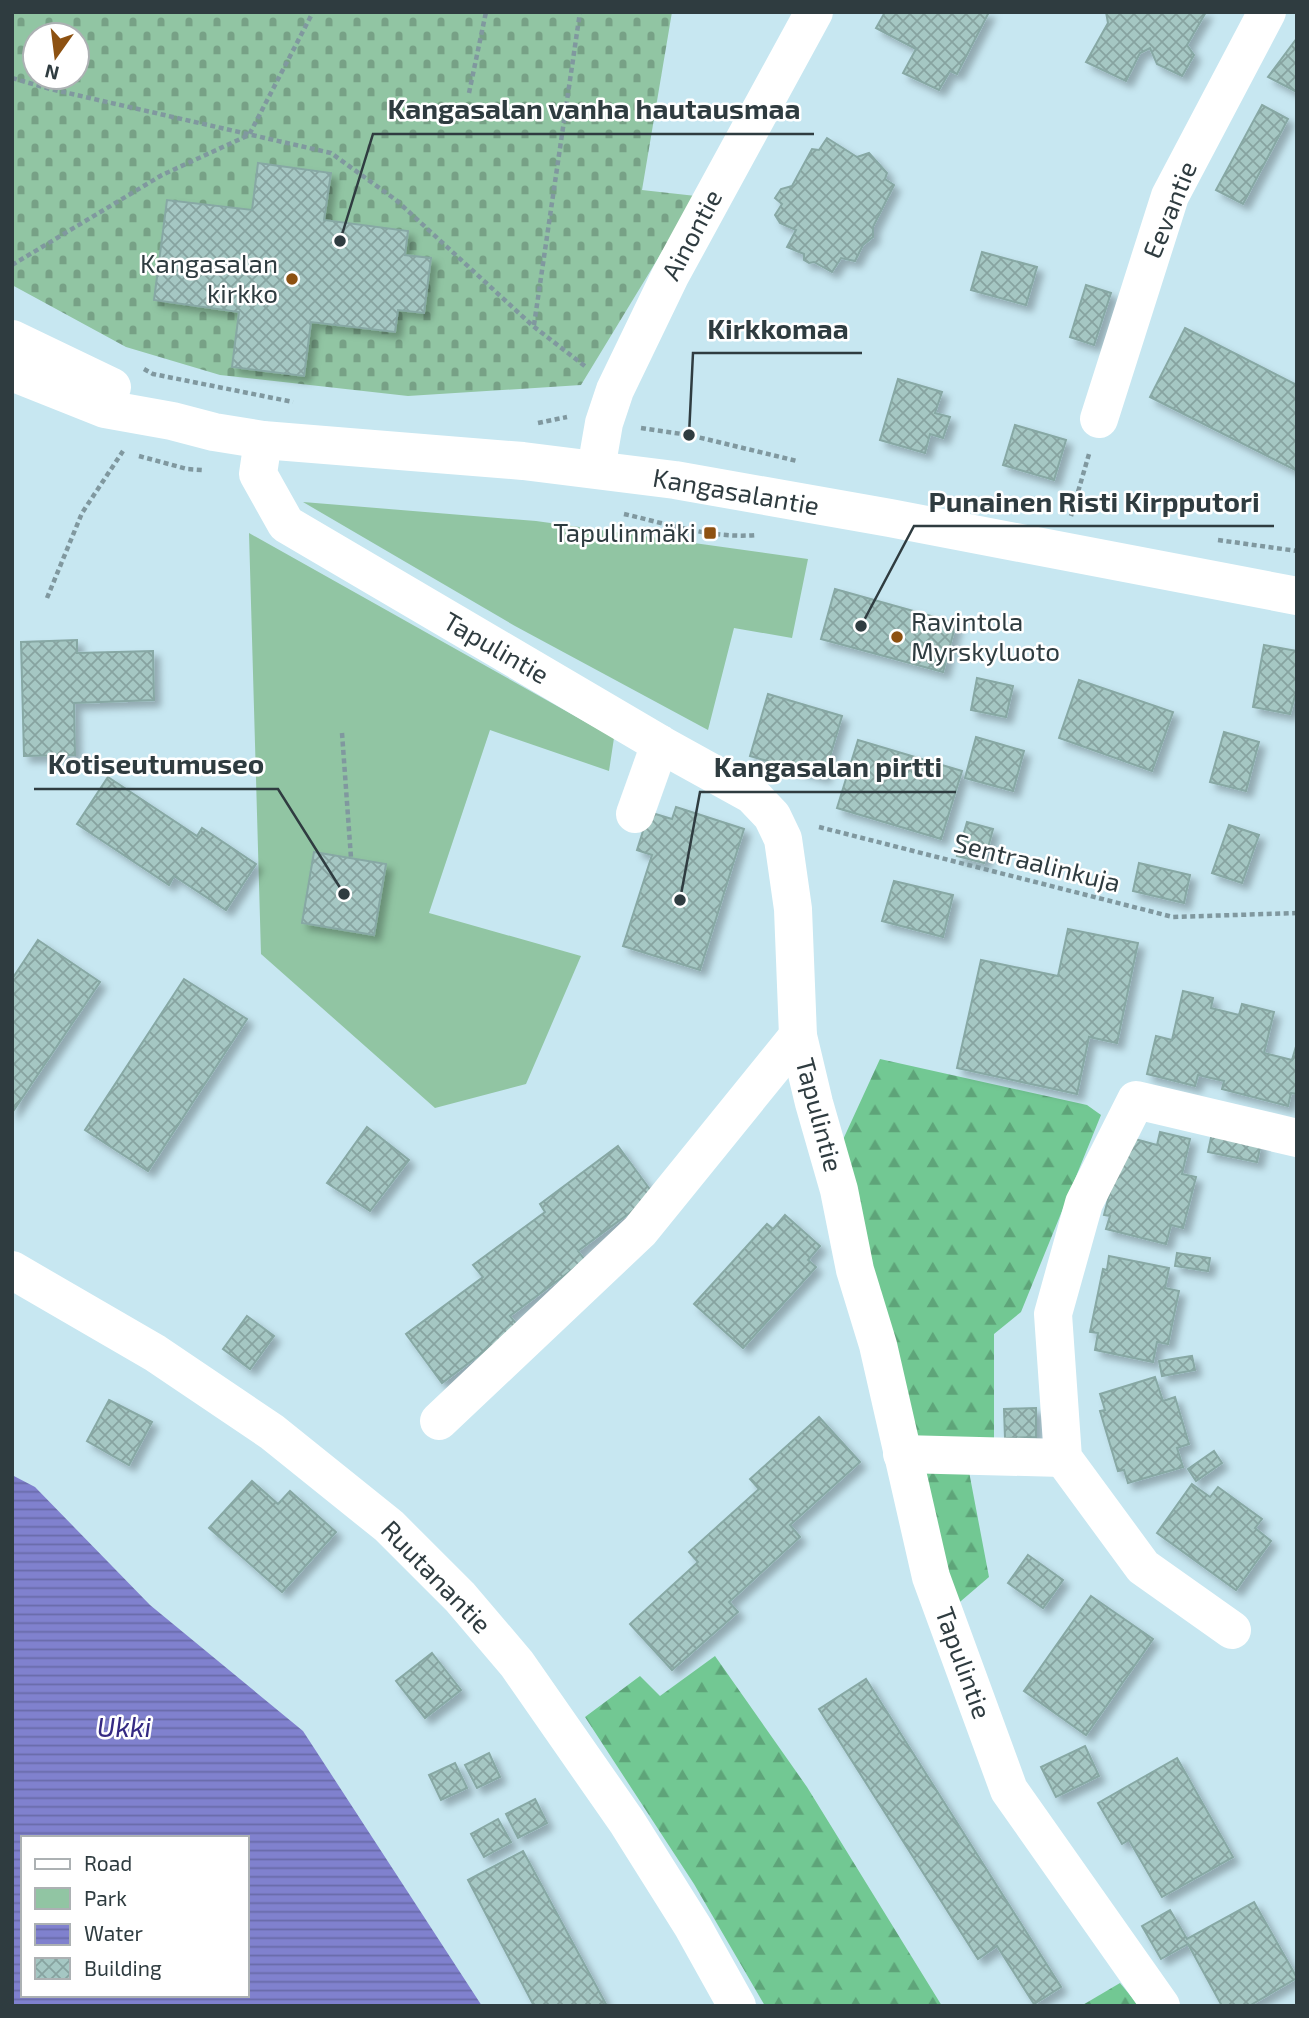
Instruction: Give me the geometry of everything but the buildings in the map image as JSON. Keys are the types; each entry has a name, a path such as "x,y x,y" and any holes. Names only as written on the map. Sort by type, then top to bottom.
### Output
{"street":[{"name":"Ainontie","path":"596,469 604,422 615,390 670,276 814,12"},
{"name":"Eevantie","path":"1099,419 1170,195 1267,12"},
{"name":"Kangasalantie","path":"12,339 132,396 172,421"},
{"name":"Kangasalantie","path":"12,372 106,409 214,432 261,457 596,469 890,518 1297,596"},
{"name":"Tapulintie","path":"261,457 286,524 660,744 752,795 772,816 783,839 793,909 798,1036 839,1190 855,1270 878,1345 931,1577 1009,1790 1161,2006"},
{"path":"635,814 660,744"},
{"path":"439,1422 640,1231 798,1036"},
{"path":"1232,1630 1143,1567 1063,1458 1053,1314 1084,1203 1136,1100 1297,1138"},
{"name":"Ruutanantie","path":"12,1270 155,1353 272,1432 389,1526 460,1597 517,1664 620,1811 694,1927 737,2006"},
{"path":"902,1454 1063,1458"}],"path":[{"path":"12,265 162,175 249,135 313,12"},
{"path":"469,93 486,12"},
{"path":"533,326 580,12"},
{"path":"12,78 331,153 396,200 533,326 615,390"},
{"path":"1071,518 1099,419"},
{"path":"111,447 187,469 261,457"},
{"path":"47,598 82,513 123,451"},
{"path":"620,513 734,537 759,534"},
{"path":"342,733 351,858"},
{"name":"Sentraalinkuja","path":"772,816 1173,917 1297,913"}],"green space":[{"path":"12,12 672,12 642,190 696,196 581,385 408,396 220,375 126,347 12,285"},
{"path":"303,502 536,521 808,559 792,638 734,628 708,730 515,626"},
{"path":"249,533 614,738 609,771 490,730 429,913 581,956 526,1084 435,1108 261,954"},
{"path":"880,1059 1087,1105 1101,1115 1021,1312 994,1334 994,1439 963,1440 989,1577 947,1613 835,1157"},
{"path":"715,1656 807,1787 942,2006 765,2006 694,1884 585,1717 640,1676 660,1696"},
{"path":"1120,1983 1139,2006 1081,2006"}],"water":[{"name":"Ukki","path":"12,1475 35,1487 150,1605 303,1731 482,2006 12,2006"}],"place":[{"name":"Kangasalan vanha hautausmaa","path":"340,241"},
{"name":"Kangasalan kirkko","path":"292,279"},
{"name":"Kirkkomaa","path":"689,435"},
{"name":"Tapulinmäki","path":"710,533"},
{"name":"Punainen Risti Kirpputori","path":"861,626"},
{"name":"Ravintola Myrskyluoto","path":"897,637"},
{"name":"Kotiseutumuseo","path":"344,894"},
{"name":"Kangasalan pirtti","path":"680,900"}]}
